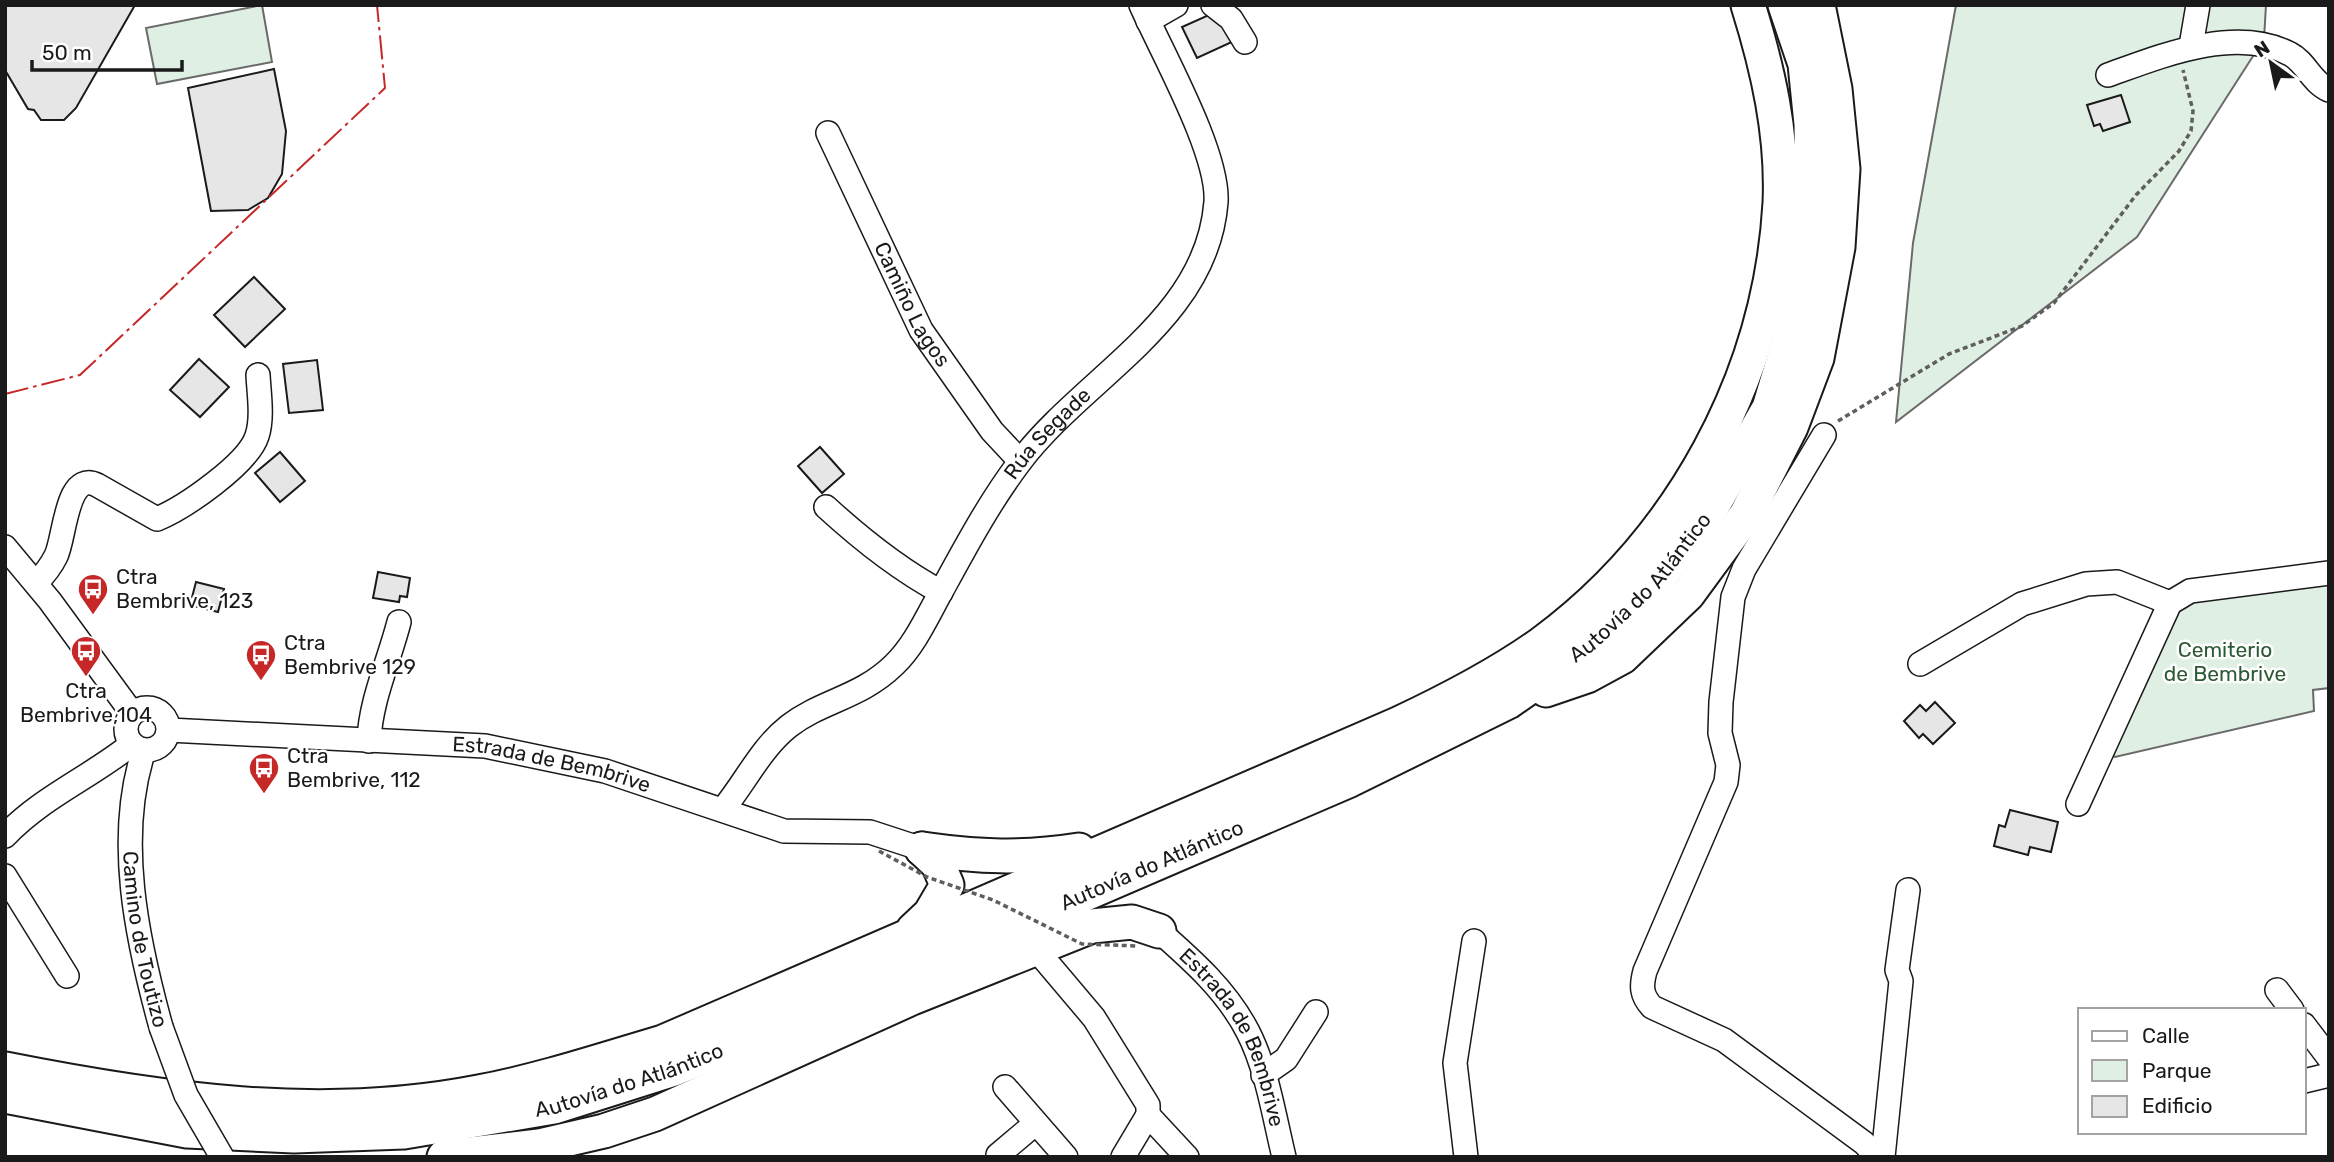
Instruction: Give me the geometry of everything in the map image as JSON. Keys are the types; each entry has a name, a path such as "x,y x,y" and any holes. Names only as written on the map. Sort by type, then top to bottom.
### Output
{"highway":[{"name":"Autovía do Atlántico","path":"5,1069 151,1096 294,1107 389,1103 477,1093 551,1076 663,1042 1398,724 1493,675 1541,644 1590,603 1663,524 1704,463 1735,397 1757,337 1772,265 1780,202 1777,129 1767,67 1748,5"},
{"name":"Autovía do Atlántico","path":"5,1096 187,1131 294,1136 391,1133 473,1123 554,1107 674,1069 1350,779 1508,702 1591,644 1656,582 1709,512 1769,408 1788,345 1804,267 1812,202 1811,124 1805,64 1785,5"},
{"path":"1508,702 1587,676 1622,657 1647,636 1688,594 1746,515 1791,427 1817,358 1838,247 1843,169 1835,89 1818,5"},
{"path":"922,849 992,858 1028,858 1123,844"},
{"path":"902,939 930,914 947,885 946,876 938,864 922,849"},
{"path":"444,1157 538,1146 604,1131 655,1114 1034,947 1092,926 1132,922 1149,938"},
{"path":"294,1136 329,1152 360,1157"}],"street":[{"path":"1144,13 1176,5"},
{"path":"1213,5 1231,19 1245,42"},
{"path":"2191,46 2199,5"},
{"name":"Rúa Segade","path":"724,808 765,750 790,725 815,710 854,695 896,663 918,634 986,510 1020,461 1069,407 1165,317 1181,298 1210,234 1216,200 1213,175 1199,135 1144,13"},
{"path":"2108,75 2191,46 2255,44 2275,47 2292,55 2310,76 2329,90"},
{"name":"Camiño Lagos","path":"828,133 921,330 992,431 1020,461"},
{"path":"36,583 57,555 72,495 82,483 89,481 157,519 210,487 252,447 258,435 258,375"},
{"path":"1824,435 1744,569 1733,597 1721,702 1720,733 1728,765 1726,782 1641,986 1644,999 1652,1007 1724,1040 1864,1143 1877,1157"},
{"path":"825,508 909,575 941,592"},
{"path":"5,547 36,583 132,713"},
{"path":"2078,804 2170,603 2190,591 2329,573"},
{"path":"1920,664 2022,604 2086,584 2117,582 2170,603"},
{"path":"369,741 376,695 384,681 399,622"},
{"path":"5,836 55,794 111,761 138,747 161,746 169,730 165,716 153,708 138,709 132,713 126,725 138,747"},
{"name":"Estrada de Bembrive","path":"169,730 485,746 605,771 724,808 784,831 870,832 922,849"},
{"name":"Camino de Toutizo","path":"138,747 132,789 132,858 146,973 161,1027 186,1095 222,1157"},
{"path":"5,876 67,976"},
{"path":"1883,1157 1902,981 1897,970 1908,890"},
{"name":"Estrada de Bembrive","path":"1149,938 1226,996 1249,1033 1284,1157"},
{"path":"1466,1157 1455,1063 1474,941"},
{"path":"1034,947 1094,1018 1148,1105 1148,1115 1123,1157"},
{"path":"2277,990 2290,1008"},
{"path":"1263,1075 1286,1059 1316,1012"},
{"path":"2306,1029 2329,1058"},
{"path":"2306,1081 2329,1075"},
{"path":"1005,1087 1066,1157"},
{"path":"1148,1115 1187,1157"},
{"path":"998,1155 1036,1123"}],"path":[{"path":"1824,435 1833,424 1949,354 2022,326 2054,303 2136,195 2179,151 2191,131 2193,111 2182,68 2191,46"},
{"path":"880,851 927,877 993,900 1082,944 1149,938"}],"green space":[{"path":"262,5 272,62 157,84 146,28"},
{"path":"1956,5 2266,5 2264,39 2137,237 1896,422 1913,243"},
{"name":"Cemiterio de Bembrive","path":"2329,581 2329,688 2313,690 2314,711 2115,757 2108,754 2172,612 2194,598"}],"building":[{"path":"5,5 135,5 76,108 64,120 41,120 34,110 28,109 5,70"},
{"path":"1220,10 1234,41 1197,58 1182,27"},
{"path":"274,69 286,131 282,174 268,198 248,210 211,211 188,88"},
{"path":"2121,95 2130,122 2103,131 2100,124 2094,126 2087,105"},
{"path":"254,277 285,309 245,347 214,315"},
{"path":"199,359 229,387 200,417 170,390"},
{"path":"317,360 323,410 289,413 283,364"},
{"path":"820,447 844,474 822,493 798,466"},
{"path":"280,452 305,481 280,502 255,473"},
{"path":"378,572 410,578 407,597 400,596 399,602 373,598"},
{"path":"196,582 224,589 218,612 190,605"},
{"path":"1935,702 1955,723 1933,744 1923,734 1919,738 1904,721 1920,705 1926,711"},
{"path":"2010,810 2058,822 2051,852 2030,847 2028,855 1994,846 1999,825 2005,827"}],"power":[{"path":"5,394 80,375 385,88 377,5"}],"place":[{"name":"Ctra Bembrive, 123","path":"93,616"},
{"name":"Ctra Bembrive,104","path":"86,678"},
{"name":"Ctra Bembrive 129","path":"261,682"},
{"name":"Ctra Bembrive, 112","path":"264,795"}]}
